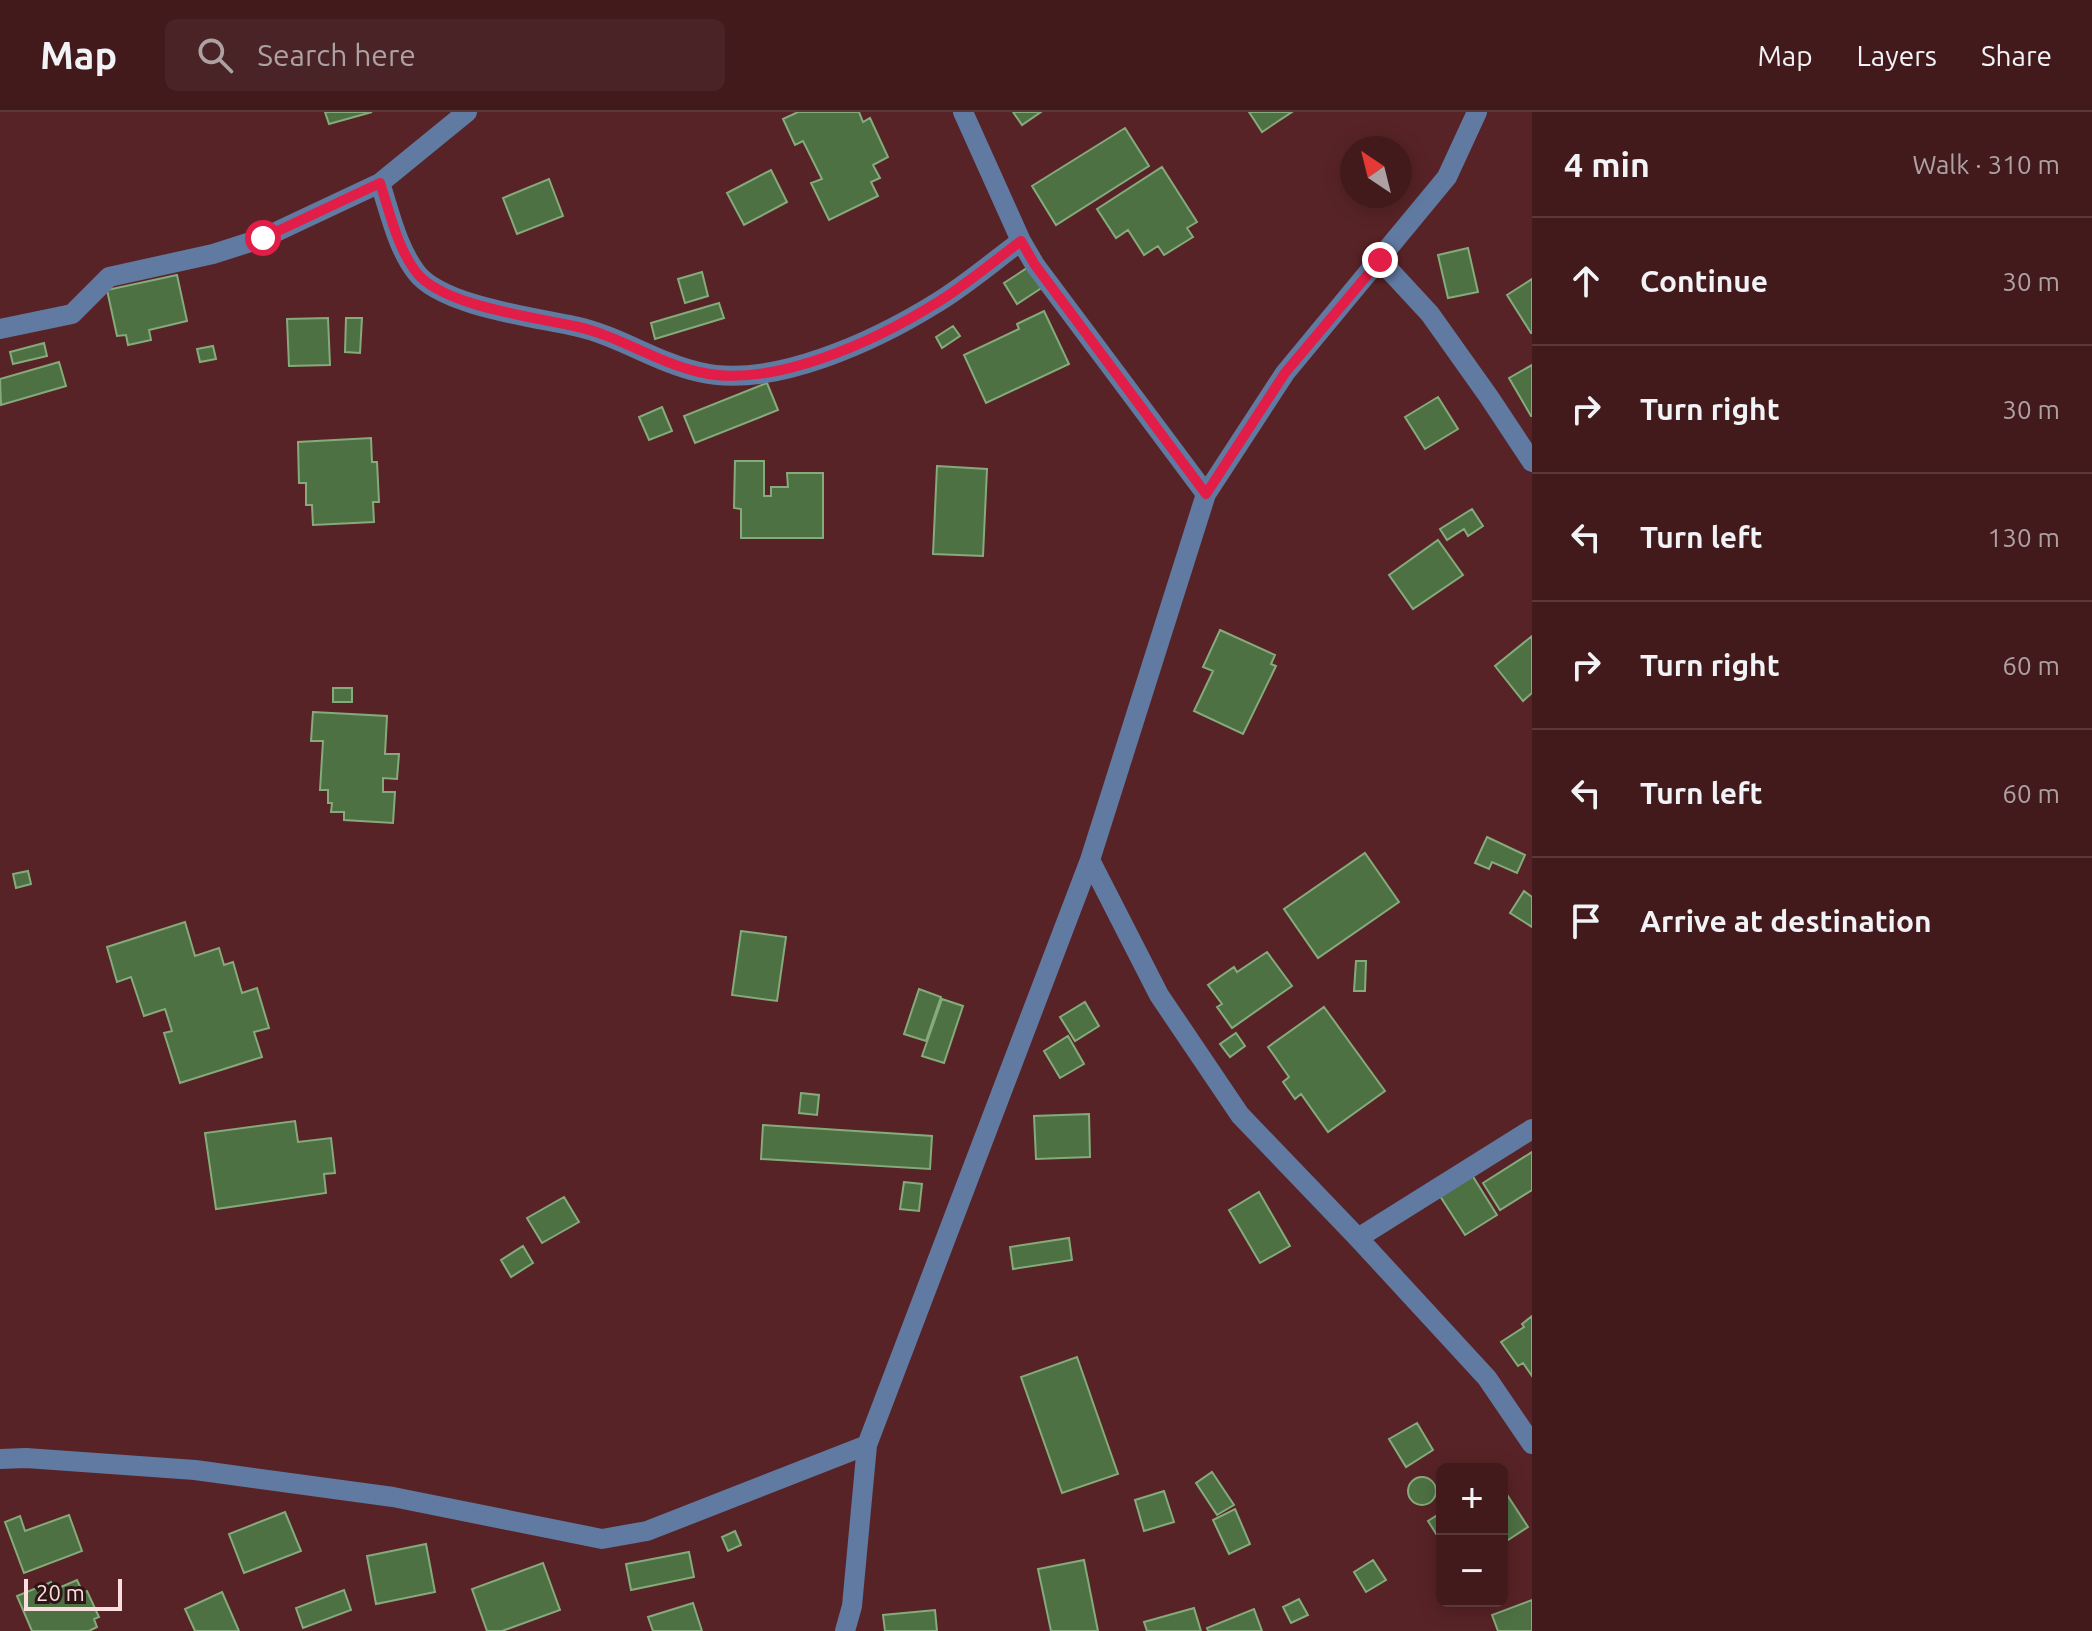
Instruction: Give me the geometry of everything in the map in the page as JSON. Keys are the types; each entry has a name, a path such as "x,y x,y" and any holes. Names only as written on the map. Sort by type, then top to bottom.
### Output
{"street":[{"path":"0,329 72,314 109,277 213,254 263,238 380,183 443,120 467,112"},
{"path":"963,112 1021,241 1035,265 1206,494"},
{"path":"845,1631 852,1606 867,1445 1090,860 1206,494 1285,373 1447,177 1477,112"},
{"path":"380,183 397,236 417,273 436,289 478,305 599,331 660,361 702,373 751,374 800,366 854,346 938,302 1021,241"},
{"path":"1380,260 1430,314 1532,462"},
{"path":"1090,860 1159,995 1240,1115 1487,1378 1532,1444"},
{"path":"1358,1238 1532,1129"},
{"path":"0,1459 26,1458 195,1470 393,1497 602,1539 647,1531 867,1445"}],"building":[{"path":"325,112 372,112 329,124"},
{"path":"798,112 859,112 863,122 870,118 888,157 873,165 880,178 871,182 878,196 829,220 811,183 822,179 803,141 795,145 783,119"},
{"path":"1013,112 1041,112 1022,125"},
{"path":"1249,112 1292,112 1262,132"},
{"path":"1125,128 1149,166 1056,225 1032,186"},
{"path":"1162,167 1197,222 1187,228 1193,237 1164,255 1158,246 1144,255 1128,230 1116,238 1097,209"},
{"path":"771,170 787,202 744,225 727,193"},
{"path":"549,179 563,216 517,234 503,198"},
{"path":"1468,248 1478,292 1448,298 1438,255"},
{"path":"1030,266 1043,287 1017,304 1004,283"},
{"path":"702,272 708,296 685,303 678,279"},
{"path":"177,275 187,321 149,330 151,340 128,345 126,335 117,336 107,290"},
{"path":"1532,279 1532,333 1531,333 1507,295"},
{"path":"719,303 724,318 655,339 651,323"},
{"path":"1044,311 1069,364 986,403 964,355 1019,329 1017,324"},
{"path":"328,318 330,365 289,366 287,319"},
{"path":"346,318 362,318 360,353 345,352"},
{"path":"953,326 960,336 942,348 936,337"},
{"path":"44,343 47,356 13,364 10,352"},
{"path":"213,346 216,359 200,362 197,349"},
{"path":"59,362 66,386 1,405 0,379"},
{"path":"1532,365 1532,416 1531,416 1509,378"},
{"path":"767,383 778,410 695,443 684,416"},
{"path":"1438,397 1458,429 1425,449 1405,417"},
{"path":"662,407 672,431 649,440 639,417"},
{"path":"371,438 372,462 377,462 379,502 373,502 374,522 313,525 312,505 306,505 306,483 299,483 298,442"},
{"path":"735,461 764,461 764,496 771,496 771,487 788,487 787,473 823,473 823,538 741,538 741,509 734,508"},
{"path":"937,466 987,469 983,556 933,554"},
{"path":"1472,509 1483,526 1468,536 1464,529 1447,540 1440,529"},
{"path":"1438,540 1463,575 1413,609 1389,575"},
{"path":"1220,630 1275,655 1271,664 1276,666 1243,734 1194,711 1213,671 1203,667"},
{"path":"1532,636 1532,693 1523,701 1495,666"},
{"path":"333,688 352,688 352,702 333,702"},
{"path":"313,712 387,716 385,754 399,754 397,779 383,778 383,792 395,792 393,823 344,820 344,812 331,812 328,790 320,790 323,741 311,741"},
{"path":"1487,837 1525,855 1517,873 1492,862 1489,869 1475,863"},
{"path":"1365,853 1399,902 1318,958 1284,909"},
{"path":"28,871 31,884 16,888 13,874"},
{"path":"1524,891 1532,897 1532,927 1510,913"},
{"path":"185,922 195,956 219,948 224,965 233,962 242,993 257,988 269,1028 254,1032 262,1057 180,1083 164,1033 172,1031 165,1009 144,1016 131,977 117,982 107,947"},
{"path":"741,931 786,937 777,1001 732,995"},
{"path":"1267,952 1292,986 1232,1028 1217,1007 1222,1004 1208,985 1234,967 1237,972"},
{"path":"1356,961 1366,961 1365,991 1354,991"},
{"path":"919,989 941,997 926,1041 904,1034"},
{"path":"942,999 963,1006 944,1063 922,1056"},
{"path":"1085,1002 1099,1026 1075,1041 1060,1017"},
{"path":"1324,1007 1385,1091 1328,1132 1301,1094 1295,1099 1283,1082 1289,1077 1268,1047"},
{"path":"1236,1033 1245,1046 1230,1057 1220,1044"},
{"path":"1068,1036 1084,1064 1060,1078 1044,1051"},
{"path":"801,1093 819,1095 817,1115 799,1113"},
{"path":"1089,1114 1090,1157 1036,1159 1034,1116"},
{"path":"295,1121 298,1142 331,1138 335,1173 324,1174 326,1193 216,1209 205,1133"},
{"path":"763,1125 932,1136 930,1169 761,1159"},
{"path":"1532,1152 1532,1190 1500,1210 1483,1183"},
{"path":"1472,1175 1497,1215 1465,1235 1440,1196"},
{"path":"904,1182 922,1184 919,1211 900,1209"},
{"path":"1259,1192 1290,1246 1260,1263 1229,1210"},
{"path":"564,1197 579,1222 542,1243 527,1218"},
{"path":"1069,1238 1072,1260 1013,1269 1010,1247"},
{"path":"523,1246 533,1263 511,1277 501,1260"},
{"path":"1532,1316 1532,1376 1523,1363 1518,1366 1501,1342 1524,1327 1522,1324"},
{"path":"1077,1357 1118,1474 1062,1493 1021,1377"},
{"path":"1417,1423 1433,1450 1406,1467 1389,1439"},
{"path":"1212,1472 1234,1505 1217,1515 1196,1483"},
{"path":"1417,1478 1427,1478 1435,1486 1435,1496 1427,1504 1417,1504 1409,1496 1409,1486"},
{"path":"1164,1491 1174,1522 1144,1531 1135,1500"},
{"path":"1508,1496 1528,1527 1508,1540"},
{"path":"1235,1509 1250,1544 1229,1554 1213,1520"},
{"path":"285,1512 301,1551 244,1573 229,1534"},
{"path":"69,1515 82,1551 24,1573 5,1522 20,1516 25,1531"},
{"path":"1436,1516 1436,1534 1428,1521"},
{"path":"735,1531 741,1545 728,1551 722,1537"},
{"path":"426,1544 435,1592 376,1604 367,1556"},
{"path":"689,1552 694,1577 631,1590 626,1564"},
{"path":"1084,1560 1098,1631 1051,1631 1038,1569"},
{"path":"1373,1560 1386,1580 1366,1592 1354,1572"},
{"path":"543,1563 560,1610 502,1631 487,1631 472,1589"},
{"path":"77,1580 83,1593 87,1591 99,1617 94,1619 97,1627 89,1631 32,1631 17,1596 51,1582 54,1590"},
{"path":"344,1590 351,1610 303,1628 296,1608"},
{"path":"222,1592 239,1631 195,1631 185,1609"},
{"path":"1299,1599 1308,1615 1291,1623 1283,1607"},
{"path":"1532,1600 1532,1631 1498,1631 1492,1615"},
{"path":"693,1603 702,1631 653,1631 648,1617"},
{"path":"1194,1608 1201,1631 1147,1631 1144,1622"},
{"path":"1254,1609 1262,1631 1208,1631 1207,1628"},
{"path":"935,1610 937,1631 885,1631 883,1615"}],"route":[{"path":"263,238 380,183 397,236 417,273 436,289 478,305 599,331 660,361 702,373 751,374 800,366 854,346 938,302 1021,241 1035,265 1206,494 1285,373 1380,260"}]}
